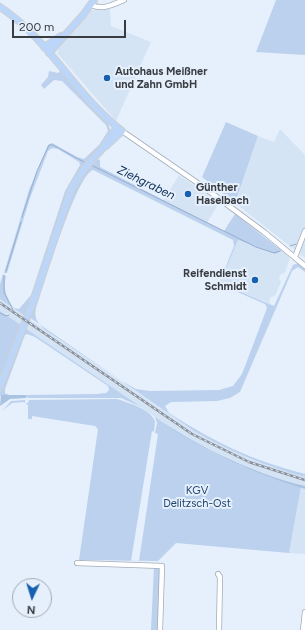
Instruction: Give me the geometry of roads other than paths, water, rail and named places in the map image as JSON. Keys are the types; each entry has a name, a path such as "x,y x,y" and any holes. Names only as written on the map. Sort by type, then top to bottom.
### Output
{"main road":[{"path":"46,50 64,35 93,3"},
{"path":"0,7 16,18 101,112 119,129 84,169 68,196 32,304 0,386"}],"street":[{"path":"93,3 98,8 107,7 124,0"},
{"path":"119,129 202,186 305,266"},
{"path":"295,257 305,232"},
{"path":"77,563 162,566 160,630"},
{"path":"218,574 220,577 219,630"},
{"path":"303,630 305,612"}],"waterway":[{"name":"Ziehgraben","path":"22,217 37,171 49,145 53,145 84,162"},
{"name":"Ziehgraben","path":"91,165 256,247 274,253 280,251"},
{"name":"Ziehgraben","path":"6,271 21,222"},
{"name":"Ziehgraben","path":"290,246 296,244"},
{"name":"Ziehgraben","path":"4,276 4,292 13,310"},
{"name":"Ziehgraben","path":"0,313 6,316 9,315"}],"railway":[{"path":"0,303 192,434 249,462 305,480"}],"place":[{"name":"Autohaus Meißner und Zahn GmbH","path":"107,78"},
{"name":"Günther Haselbach","path":"188,194"},
{"name":"Reifendienst Schmidt","path":"255,280"}],"park label":[{"name":"KGV Delitzsch-Ost","path":"197,497"}]}
